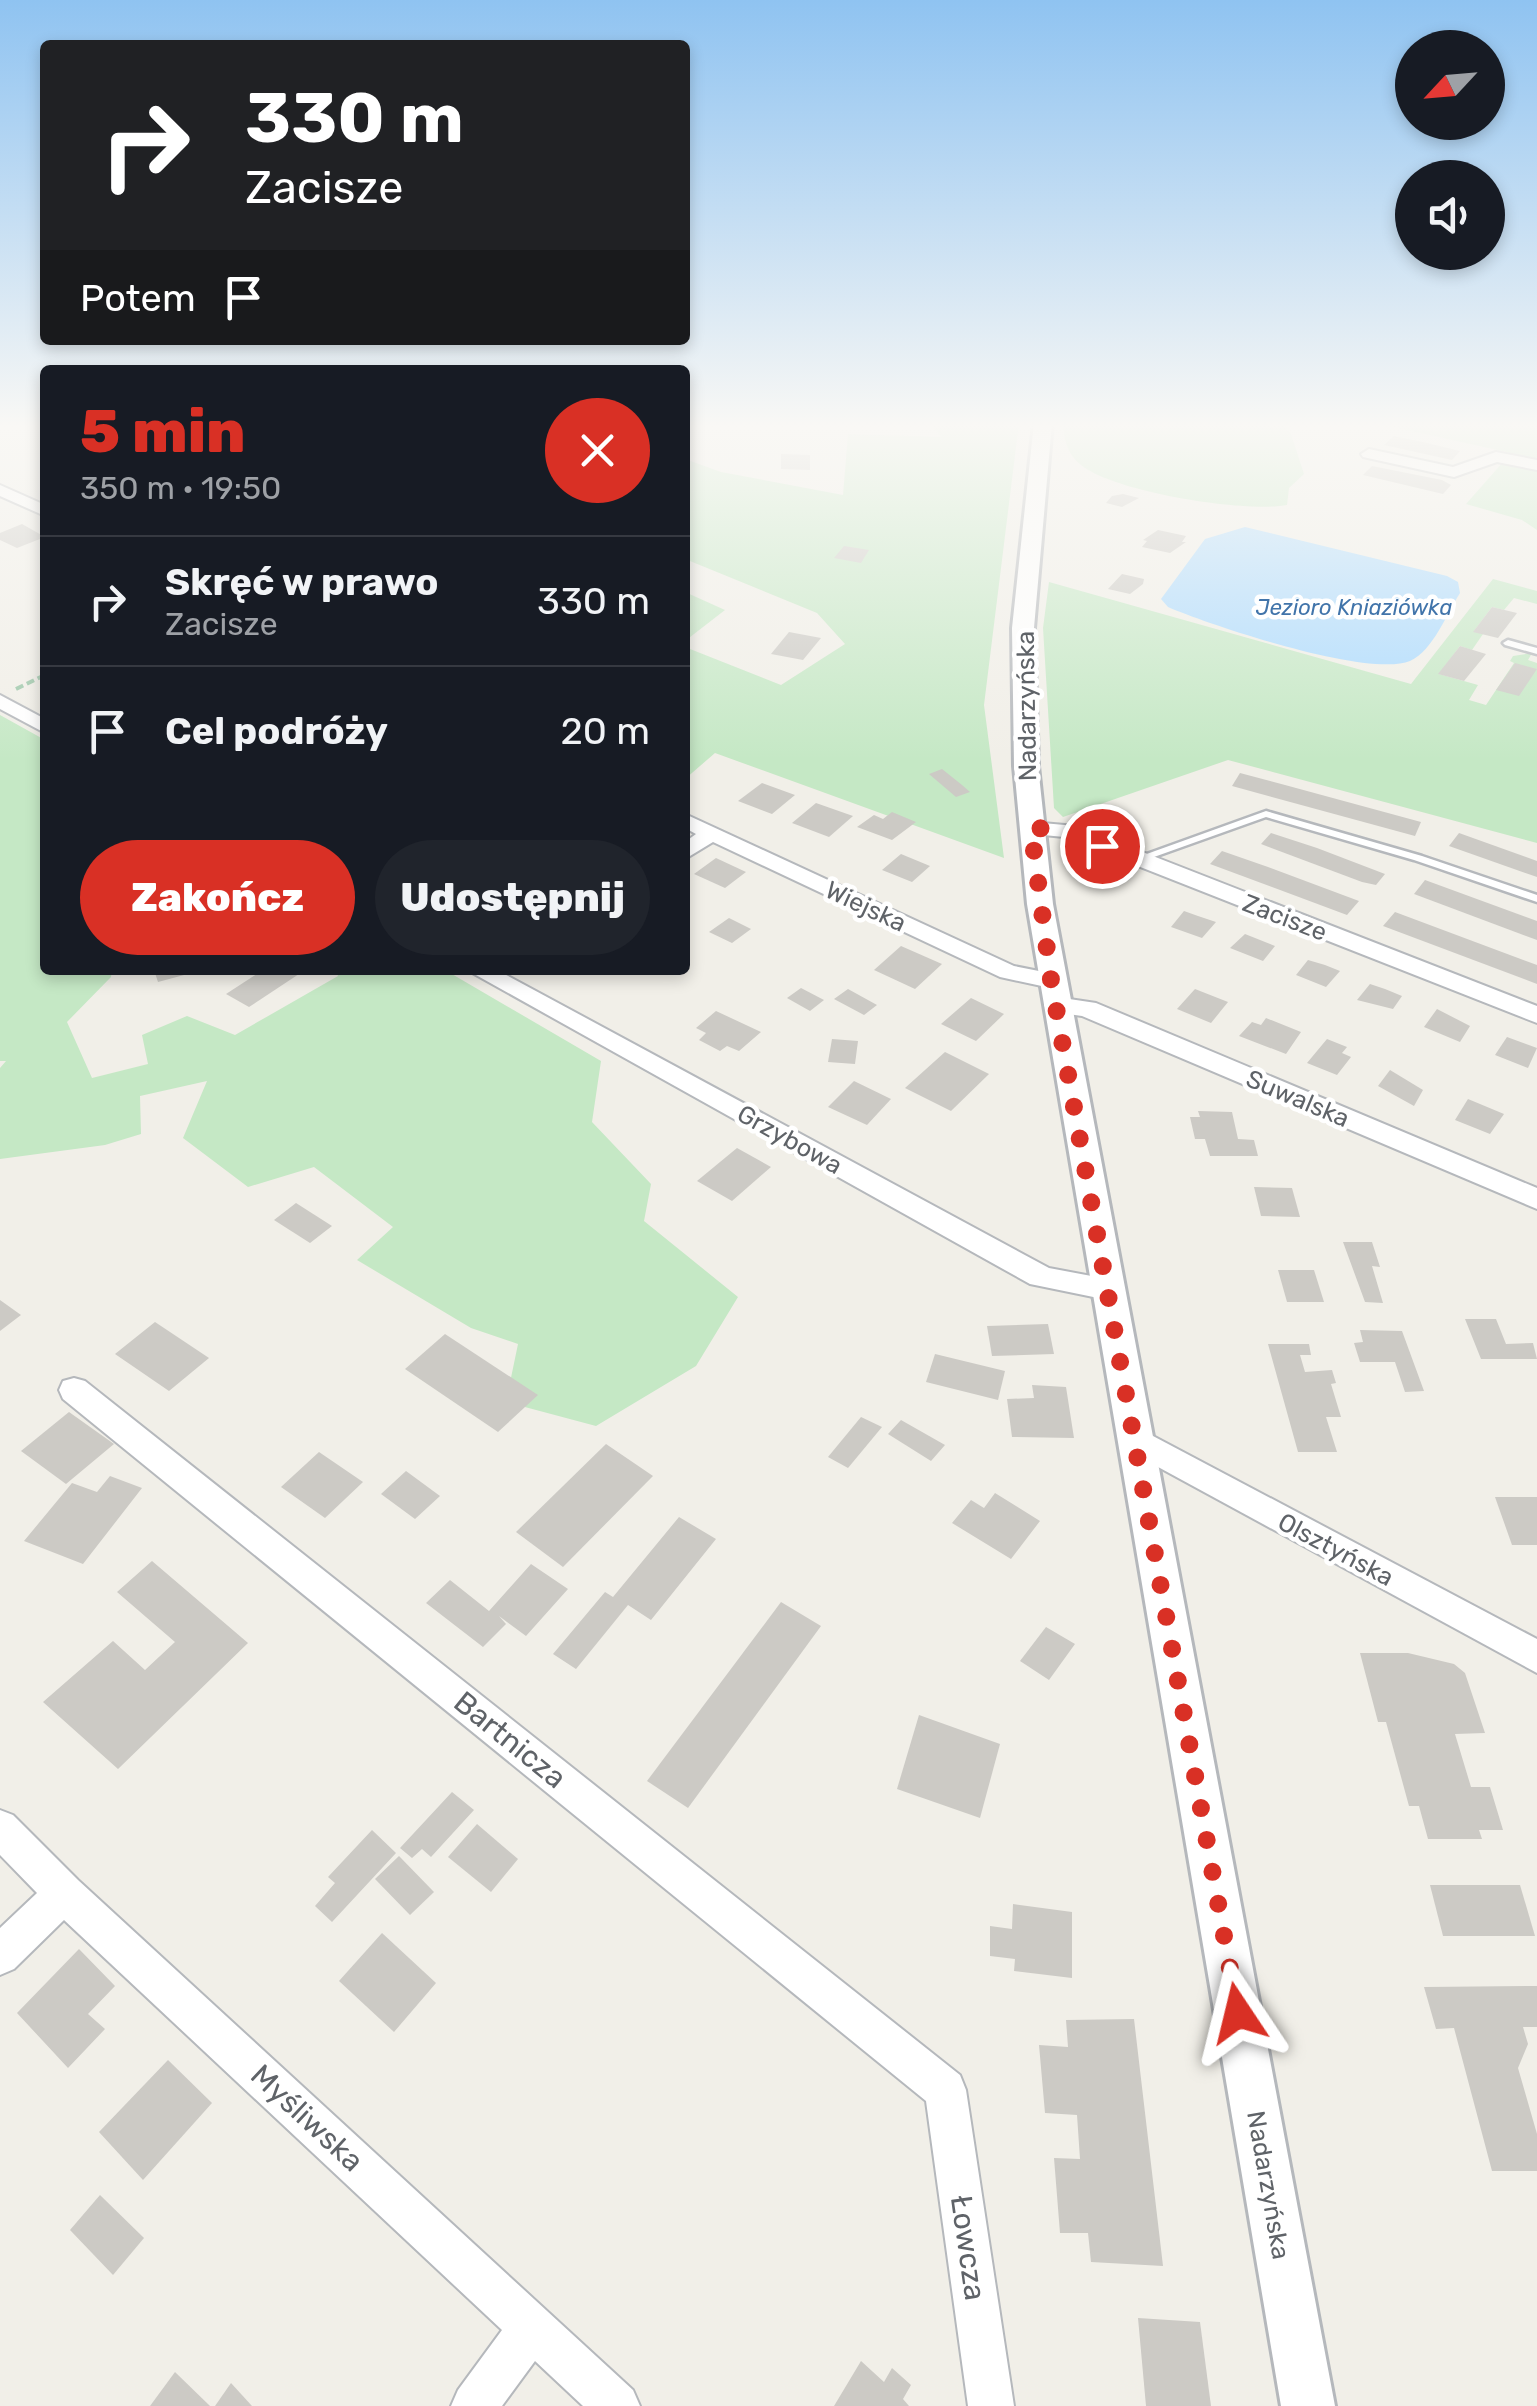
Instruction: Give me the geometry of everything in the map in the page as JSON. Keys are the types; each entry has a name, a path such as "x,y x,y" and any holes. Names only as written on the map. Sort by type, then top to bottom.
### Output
{"street":[{"name":"Nadarzyńska","path":"1032,535 1023,628 1031,828 1054,992 1308,2406"},
{"path":"8,695 40,723"},
{"name":"Wiejska","path":"690,822 1054,992"},
{"name":"Zacisze","path":"1031,828 1068,832 1537,1015"},
{"path":"690,848 711,833"},
{"name":"Grzybowa","path":"488,975 1040,1276 1108,1289"},
{"name":"Suwalska","path":"1054,992 1537,1199"},
{"name":"Bartnicza","path":"74,1390 945,2090"},
{"name":"Olsztyńska","path":"1136,1440 1537,1658"},
{"name":"Myśliwska","path":"0,1828 64,1894 617,2406"},
{"path":"0,1955 64,1894"},
{"name":"Łowcza","path":"945,2090 991,2406"},
{"path":"474,2406 532,2327"}],"lane":[{"path":"1508,644 1537,651"},
{"path":"1136,860 1266,814 1418,858 1537,899"}],"path":[{"path":"8,695 40,679"}],"green space":[{"path":"690,535 1005,535 984,705 1004,858 715,753 690,775 690,649 781,685 845,644 817,613 690,561"},
{"path":"1493,579 1537,591 1537,604 1514,598 1504,610 1492,607 1474,631 1483,634 1472,650 1460,646 1439,674 1478,685 1469,700 1486,705 1514,663 1510,661 1513,656 1532,653 1528,660 1537,663 1537,843 1228,760 1063,817 1054,808 1043,628 1049,582 1411,684"},
{"path":"690,594 725,610 690,637"},
{"path":"0,715 40,737 40,975 111,975 67,1022 92,1078 148,1064 142,1035 187,1016 235,1035 338,975 454,975 601,1061 592,1122 651,1184 644,1221 738,1297 696,1366 596,1426 506,1402 518,1344 471,1328 357,1260 393,1227 314,1167 248,1187 183,1138 207,1081 140,1096 141,1134 105,1145 0,1159 0,1068 6,1061 0,1061"}],"water":[{"name":"Jezioro Kniaziówka","path":"1217,535 1279,535 1447,576 1458,582 1460,593 1426,649 1410,661 1390,664 1327,656 1290,648 1168,607 1161,599 1205,539"}],"building":[{"path":"0,535 40,535 40,539 17,548 0,540"},
{"path":"1150,535 1186,536 1182,542 1186,542 1170,553 1142,547 1147,541 1143,540"},
{"path":"844,546 869,550 861,563 834,558"},
{"path":"1122,574 1144,579 1143,584 1130,594 1108,589"},
{"path":"1492,607 1517,613 1498,638 1473,632"},
{"path":"789,632 821,638 803,660 771,654"},
{"path":"1460,646 1486,654 1464,681 1438,674"},
{"path":"1515,663 1537,669 1519,696 1496,690"},
{"path":"942,769 970,792 956,797 929,774"},
{"path":"1240,773 1421,822 1415,836 1232,786"},
{"path":"762,783 795,795 772,814 738,801"},
{"path":"816,803 853,816 829,837 792,823"},
{"path":"892,812 916,822 892,840 857,827 874,815 883,819"},
{"path":"1271,833 1385,874 1376,885 1362,882 1261,844"},
{"path":"1459,833 1537,861 1537,877 1449,846"},
{"path":"1222,851 1359,901 1347,915 1210,864"},
{"path":"901,854 930,866 912,882 882,870"},
{"path":"716,858 746,872 725,888 694,874"},
{"path":"1425,880 1537,921 1537,940 1414,894"},
{"path":"1184,911 1216,922 1202,938 1171,927"},
{"path":"1395,912 1537,965 1537,984 1383,926"},
{"path":"729,918 751,929 732,943 709,932"},
{"path":"1245,934 1275,946 1263,961 1230,948"},
{"path":"901,946 942,964 915,989 874,970"},
{"path":"1308,960 1340,971 1326,987 1296,975"},
{"path":"156,975 184,975 158,982"},
{"path":"255,975 297,975 249,1007 226,994"},
{"path":"1370,984 1402,996 1393,1009 1357,1000"},
{"path":"801,988 824,1000 810,1011 787,998"},
{"path":"848,989 877,1005 864,1015 834,999"},
{"path":"1195,989 1228,1002 1211,1023 1177,1009"},
{"path":"971,998 1004,1014 976,1041 941,1024"},
{"path":"1437,1009 1470,1026 1460,1042 1424,1027"},
{"path":"716,1011 761,1032 739,1051 727,1046 720,1051 699,1040 706,1033 696,1028"},
{"path":"1266,1018 1301,1032 1286,1054 1239,1036 1252,1022 1261,1025"},
{"path":"1507,1037 1537,1048 1528,1068 1495,1055"},
{"path":"832,1039 858,1041 855,1064 828,1062"},
{"path":"1327,1039 1347,1047 1342,1053 1351,1057 1337,1075 1307,1063"},
{"path":"945,1052 989,1074 951,1111 905,1088"},
{"path":"1390,1070 1423,1090 1414,1106 1378,1086"},
{"path":"854,1081 891,1099 867,1125 828,1107"},
{"path":"1468,1099 1504,1114 1490,1134 1455,1120"},
{"path":"1198,1111 1232,1112 1238,1139 1254,1140 1258,1156 1210,1156 1205,1139 1195,1139 1190,1117 1200,1117"},
{"path":"737,1148 771,1167 732,1201 697,1181"},
{"path":"1254,1187 1292,1188 1300,1217 1261,1216"},
{"path":"296,1203 332,1226 310,1243 274,1220"},
{"path":"1343,1242 1372,1242 1380,1267 1372,1266 1383,1303 1365,1302"},
{"path":"1278,1270 1314,1270 1324,1302 1287,1302"},
{"path":"0,1300 21,1315 0,1331"},
{"path":"1465,1319 1496,1319 1506,1344 1533,1343 1537,1359 1481,1359"},
{"path":"155,1322 209,1358 169,1391 115,1354"},
{"path":"1048,1324 1054,1354 992,1356 987,1326"},
{"path":"1360,1330 1402,1331 1424,1391 1405,1392 1395,1362 1360,1362 1354,1343 1363,1342"},
{"path":"445,1334 538,1395 498,1432 405,1369"},
{"path":"1268,1344 1309,1344 1311,1355 1300,1355 1305,1372 1332,1370 1336,1383 1331,1384 1341,1417 1326,1417 1337,1452 1298,1452"},
{"path":"935,1354 1005,1371 998,1400 926,1382"},
{"path":"1032,1385 1066,1387 1074,1438 1012,1437 1007,1399 1034,1398"},
{"path":"69,1412 114,1444 66,1484 21,1451"},
{"path":"861,1417 882,1427 848,1468 828,1457"},
{"path":"901,1420 945,1445 931,1461 888,1434"},
{"path":"606,1444 653,1476 563,1567 516,1532"},
{"path":"319,1452 363,1482 325,1518 281,1487"},
{"path":"406,1471 440,1496 415,1519 381,1494"},
{"path":"110,1476 142,1488 83,1564 24,1541 72,1483 97,1492"},
{"path":"995,1493 1040,1521 1011,1559 952,1523 971,1500 984,1508"},
{"path":"1495,1497 1537,1497 1537,1545 1512,1545"},
{"path":"679,1517 716,1539 651,1620 628,1605 576,1669 553,1654 605,1592 613,1597"},
{"path":"152,1561 248,1643 118,1769 43,1702 113,1641 145,1670 175,1642 117,1592"},
{"path":"531,1564 568,1589 526,1636 499,1616 506,1624 483,1647 426,1603 450,1580 489,1611"},
{"path":"781,1602 821,1626 688,1808 647,1781"},
{"path":"1046,1627 1075,1644 1049,1680 1020,1661"},
{"path":"1360,1653 1408,1653 1454,1664 1465,1673 1485,1733 1455,1734 1471,1787 1490,1787 1503,1830 1479,1830 1482,1839 1428,1839 1419,1806 1409,1806 1386,1722 1378,1722"},
{"path":"919,1715 1000,1744 980,1818 897,1789"},
{"path":"452,1792 474,1810 431,1857 422,1849 412,1858 400,1848"},
{"path":"477,1824 518,1859 491,1892 448,1857"},
{"path":"372,1830 396,1853 332,1922 315,1906 335,1883 328,1877"},
{"path":"399,1856 434,1892 410,1915 375,1879"},
{"path":"1430,1885 1520,1885 1535,1936 1443,1936"},
{"path":"1013,1904 1072,1912 1072,1978 1014,1971 1015,1959 990,1956 990,1926 1012,1929"},
{"path":"382,1933 436,1983 394,2032 339,1981"},
{"path":"79,1949 115,1986 88,2014 105,2029 68,2068 17,2013"},
{"path":"1537,1986 1537,2027 1523,2027 1528,2044 1518,2068 1537,2134 1537,2171 1492,2171 1454,2028 1436,2029 1424,1987"},
{"path":"1134,2019 1163,2266 1091,2262 1088,2233 1060,2233 1054,2158 1080,2159 1077,2115 1045,2113 1039,2045 1068,2047 1066,2020"},
{"path":"168,2060 212,2103 143,2180 99,2132"},
{"path":"100,2195 144,2238 113,2275 70,2230"},
{"path":"1138,2318 1200,2322 1211,2406 1146,2406"},
{"path":"861,2361 884,2382 892,2368 911,2385 903,2399 909,2406 834,2406"},
{"path":"175,2372 210,2406 150,2406"},
{"path":"231,2383 252,2406 215,2406"}],"route":[{"path":"1102,846 1060,829 1031,828 1051,980 1238,2013"}]}
